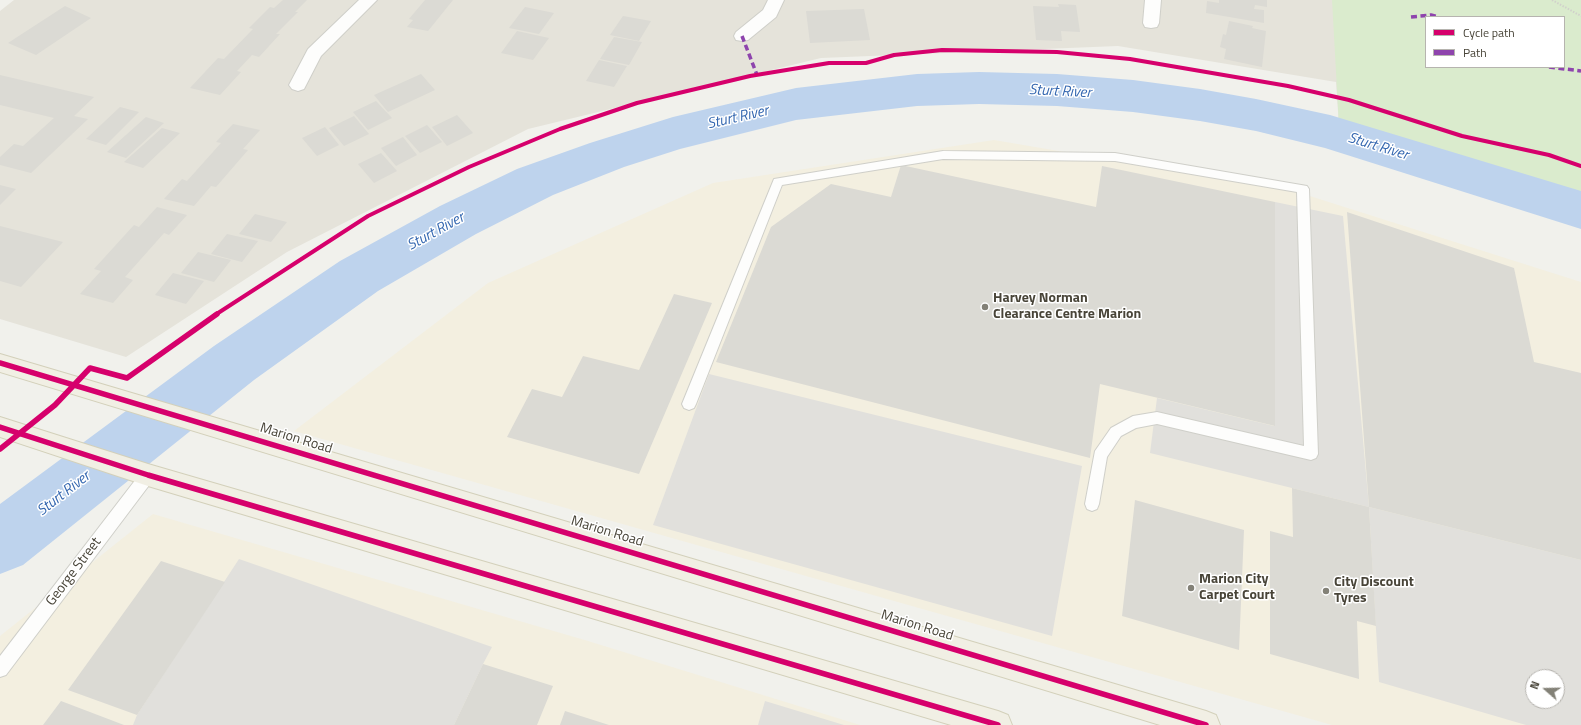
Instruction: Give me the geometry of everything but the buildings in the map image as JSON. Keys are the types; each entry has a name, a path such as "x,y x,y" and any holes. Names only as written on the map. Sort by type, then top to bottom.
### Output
{"main road":[{"name":"Marion Road","path":"0,363 75,384 1206,725"},
{"path":"10,430 148,475 998,725"}],"street":[{"path":"298,85 314,53 369,0"},
{"path":"742,36 770,13 776,0"},
{"path":"1151,23 1153,0"}],"lane":[{"path":"689,404 778,182 943,155 1115,157 1303,189 1311,454 1157,418 1133,422 1116,432 1100,455 1092,504"},
{"name":"George Street","path":"0,669 148,475"}],"path":[{"path":"1552,0 1581,16"}],"shaded area":[{"path":"14,0 1581,0 1581,201 1339,126 1336,82 1118,46 821,58 528,129 287,252 126,357 0,319 0,11"},
{"path":"994,140 1294,191 1581,282 1581,725 1332,725 294,431 488,283 713,183"},
{"path":"1275,202 1343,216 1369,507 1150,453 1157,398 1274,426"},
{"path":"709,374 1082,466 1052,636 653,525"},
{"path":"1369,507 1581,560 1581,725 1526,725 1379,682"},
{"path":"153,514 588,641 860,725 0,725 0,636"},
{"path":"239,559 492,647 454,725 133,725 137,715"},
{"path":"765,701 844,725 758,725"}],"green space":[{"path":"1332,0 1581,0 1581,201 1339,126"}],"waterway":[{"name":"Sturt River","path":"0,543 234,363 359,276 458,220 535,182 607,155 673,134 796,104 917,90 979,88 1057,90 1133,96 1200,105 1256,115 1330,132 1581,210"}],"marked path":[{"path":"1411,17 1435,16"},
{"path":"742,36 757,75"},
{"path":"1557,68 1581,71"}],"cycle path":[{"path":"0,449 55,405 90,368 127,378 233,302 368,216 469,167 560,129 637,103 750,76 829,63 866,63 894,55 942,50 1057,52 1130,59 1288,86 1349,100 1462,136 1549,155 1581,166"},
{"path":"0,363 1206,725"},
{"path":"0,427 148,475 998,725"}],"place":[{"name":"Harvey Norman Clearance Centre Marion","path":"985,307"},
{"name":"Marion City Carpet Court","path":"1191,588"},
{"name":"City Discount Tyres","path":"1326,591"}]}
